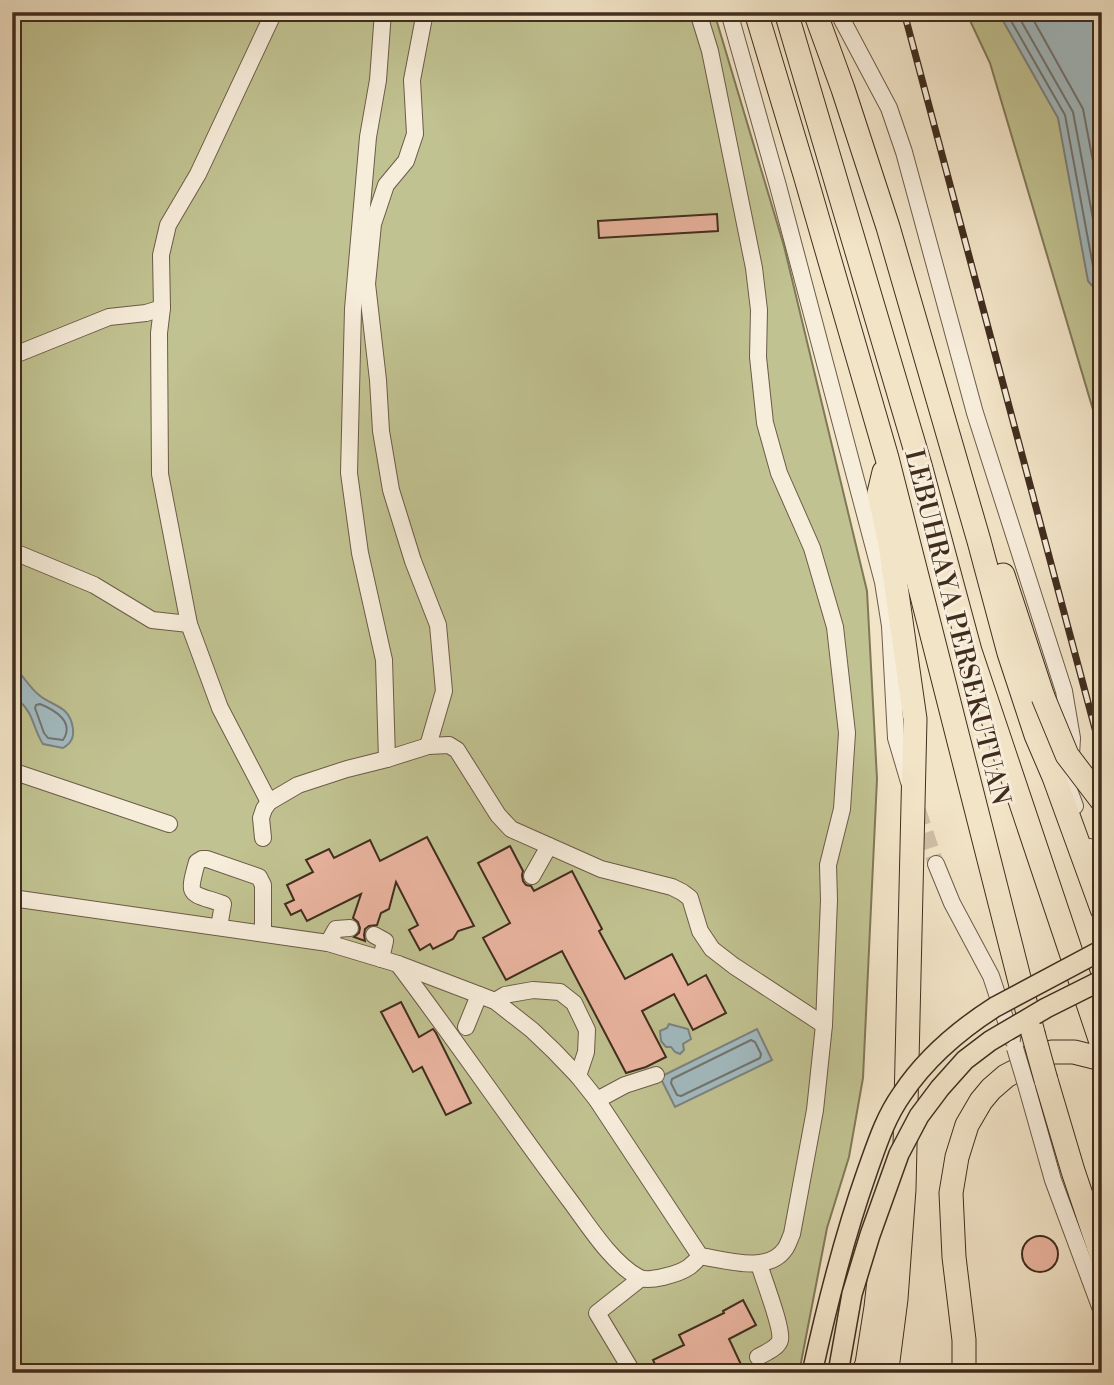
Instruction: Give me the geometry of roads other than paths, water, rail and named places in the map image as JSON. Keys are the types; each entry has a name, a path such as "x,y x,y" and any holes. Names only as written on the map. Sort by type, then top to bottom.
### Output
{"highway":[{"name":"LEBUHRAYA PERSEKUTUAN","path":"756,12 887,458 1033,1033 1036,1084 1073,1171 1102,1257"},
{"name":"LEBUHRAYA PERSEKUTUAN","path":"786,12 920,465 970,650 1102,1045"},
{"path":"815,12 888,228 1009,653 1036,735 1102,909"},
{"path":"884,1373 888,1362 896,1299 904,1189 915,719 880,493 887,458"},
{"path":"979,541 1002,574 1043,697 1067,755 1102,801"},
{"path":"964,1373 964,1340 954,1257 951,1193 957,1157 967,1125 981,1101 1006,1076 1052,1052 1074,1052 1102,1059"},
{"path":"863,1373 867,1364 876,1307 883,1245 904,1189"},
{"path":"856,1373 870,1235"}],"main road":[{"path":"812,1373 854,1209 884,1124 902,1094 947,1042 981,1016 1102,950"},
{"path":"838,1373 852,1294 870,1235 899,1154 919,1116 965,1060 990,1041 1046,1008 1102,980"}],"lane":[{"path":"269,802 220,708 189,624 160,474 159,333 162,308 161,255 168,225 198,174 274,12"},
{"path":"383,12 378,80 368,137 353,309 349,473 360,553 384,660 387,759"},
{"path":"425,12 412,80 415,134 406,161 386,186 373,224 367,284 381,431 391,490 413,561 438,625 444,691 428,747"},
{"path":"12,898 328,943 398,964 495,1001 531,1030 578,1076 597,1100 700,1256 759,1264 774,1259 785,1249 792,1234 815,1110 824,1025 828,865 842,809 847,733 835,627 812,548 779,473 765,423 758,357 759,310 754,268 710,51 698,12"},
{"path":"729,12 883,582 890,626 896,738 909,784"},
{"path":"826,12 839,54 843,89"},
{"path":"838,12 889,108 904,152 975,413 1063,691 1072,738 1069,790 1085,836 1102,873"},
{"path":"12,356 109,317 146,313 162,308"},
{"path":"853,464 880,493"},
{"path":"12,551 94,585 152,620 189,624"},
{"path":"263,838 261,813 269,802 298,785 428,747 449,745 457,750 498,815 511,829 601,869 682,892 690,898 701,931 712,949 734,967 824,1025"},
{"path":"12,771 170,824"},
{"path":"531,876 549,846"},
{"path":"219,927 223,904 197,895 190,887 197,862 202,859 259,877 263,885 263,932"},
{"path":"936,864 952,903 991,976 1015,1048 1036,1084 1053,1180 1102,1312"},
{"path":"328,943 336,929 350,928"},
{"path":"374,935 385,941 381,959"},
{"path":"398,964 596,1236 614,1258 640,1279"},
{"path":"418,990 429,975"},
{"path":"495,1001 505,995 533,990 560,992 574,1003 587,1030 586,1052 578,1076"},
{"path":"466,1027 479,995"},
{"path":"597,1100 625,1084 656,1075"},
{"path":"633,1373 597,1313 640,1279 673,1275 689,1267 700,1256"},
{"path":"758,1357 776,1346 780,1340 780,1329 759,1264"}],"water":[{"path":"998,12 1102,12 1102,297 1088,281 1058,118"},
{"path":"12,668 16,669 39,695 68,715 73,735 63,748 43,744 24,706 20,702 12,704"},
{"path":"669,1024 688,1029 691,1039 683,1044 684,1050 680,1054 671,1047 666,1047 661,1041 660,1031"},
{"path":"757,1029 772,1060 675,1107 660,1077"}],"tunnel":[{"path":"918,810 936,864"}],"railway":[{"path":"904,12 1102,755"}]}
